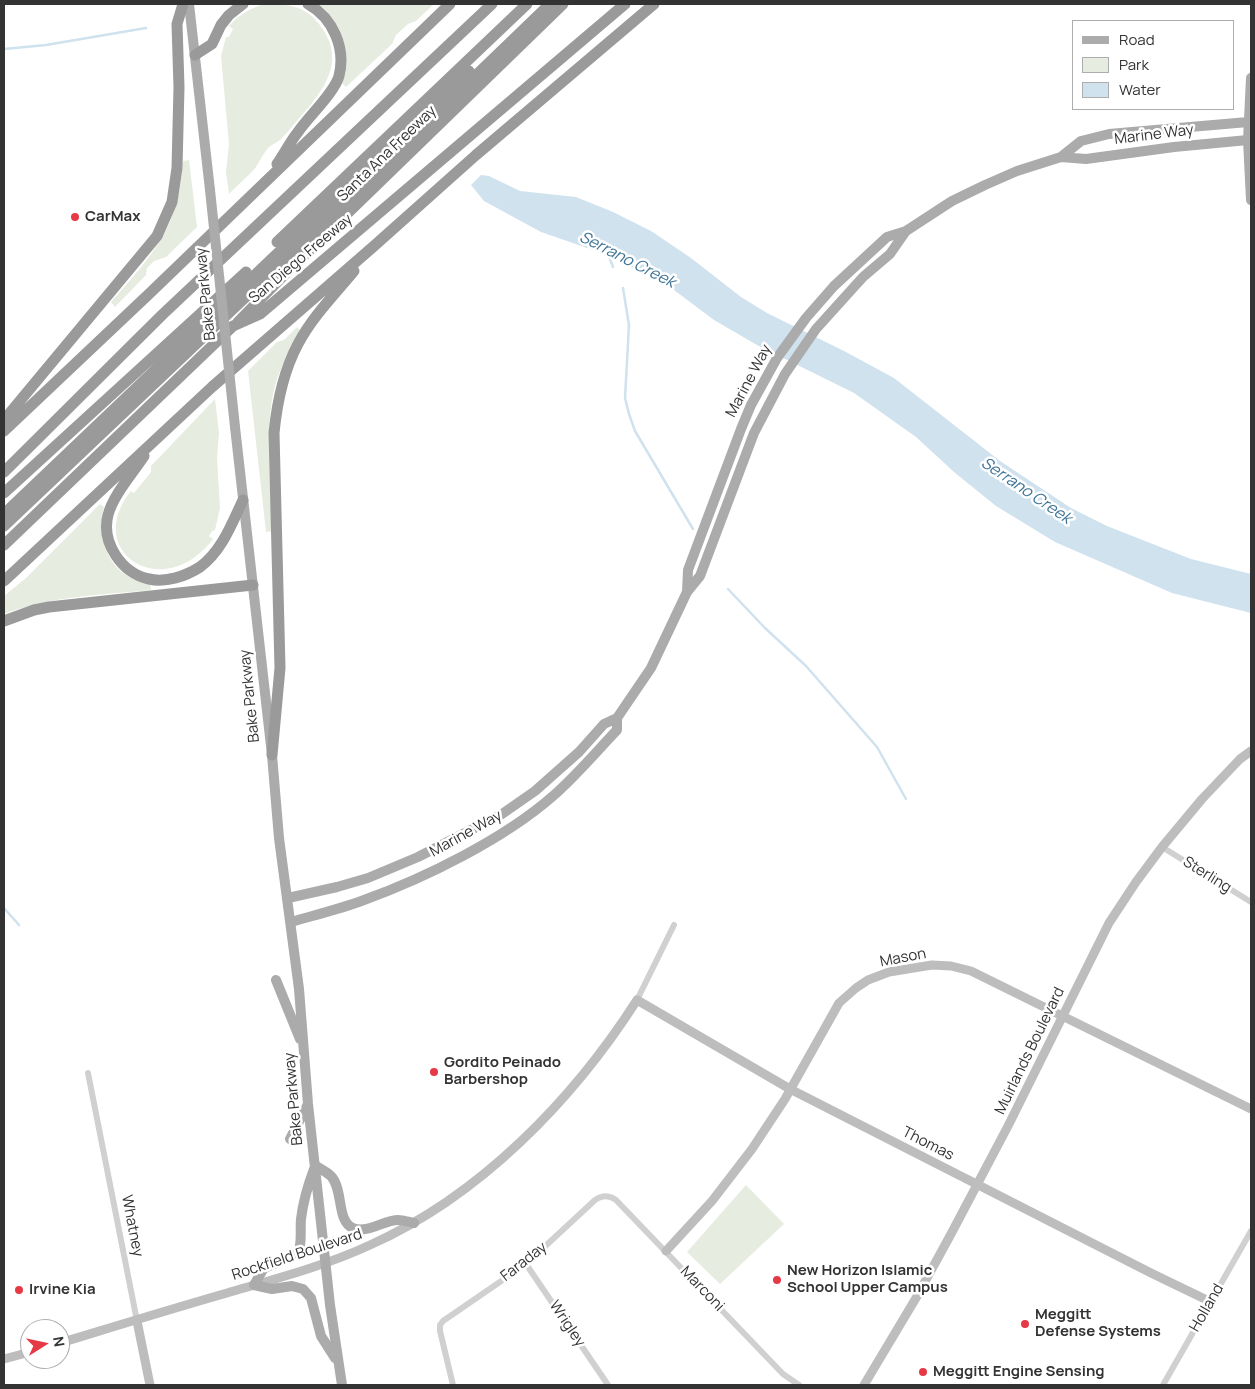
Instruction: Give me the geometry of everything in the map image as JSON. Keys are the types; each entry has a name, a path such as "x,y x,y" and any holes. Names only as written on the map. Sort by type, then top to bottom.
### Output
{"highway":[{"path":"4,420 142,256 157,236 164,221 172,202 177,168 179,87 177,24 182,4"},
{"path":"195,55 212,44 221,25 229,15 243,4"},
{"path":"264,183 298,132 339,77 341,56 336,36 325,16 308,4"},
{"path":"4,431 450,4"},
{"path":"4,472 162,315 492,4"},
{"path":"4,514 527,4"},
{"path":"4,494 539,4"},
{"path":"4,526 271,273 550,4"},
{"name":"Santa Ana Freeway","path":"233,326 563,4"},
{"name":"San Diego Freeway","path":"4,545 233,326 260,314 625,4"},
{"path":"4,581 156,438 476,155 654,4"},
{"path":"272,755 280,668 274,433 276,408 288,367 298,345 311,324 374,246"},
{"path":"156,438 115,499 108,517 107,534 110,545 121,563 130,570 140,576 161,580 183,575 201,566 222,542 243,500"},
{"path":"4,621 34,610 49,607 253,585"}],"main road":[{"name":"Bake Parkway","path":"189,4 280,838 291,922 308,1104 337,1361 342,1385"},
{"path":"1251,78 1251,200"},
{"name":"Marine Way","path":"687,592 688,570 741,429 777,358 806,318 846,273 887,237 906,231 952,201 985,185 1018,171 1061,157 1081,141 1109,134 1250,122"},
{"name":"Marine Way","path":"1061,157 1086,159 1250,140"},
{"name":"Marine Way","path":"288,898 368,878 418,857 502,814 550,778 579,752 604,724 617,718 650,668 687,592 700,576 754,434 785,374 816,329 863,277 890,254 906,231"},
{"name":"Marine Way","path":"291,922 363,901 396,887 429,872 506,830 554,796 617,730 617,718"},
{"path":"276,980 304,1051"},
{"path":"290,1139 308,1104"},
{"path":"337,1361 322,1336 311,1298 303,1290 292,1286 272,1289 254,1285 264,1268 286,1259 299,1251 302,1237 301,1220 306,1192 315,1166 331,1176 339,1189 342,1216 347,1224 354,1228 362,1229 398,1220 414,1223"}],"street":[{"name":"Muirlands Boulevard","path":"864,1385 916,1298 1008,1126 1061,1016 1109,923 1162,847 1202,799 1240,759 1251,751"},
{"name":"Sterling","path":"1162,847 1251,902"},
{"name":"Rockfield Boulevard","path":"70,1340 326,1263 371,1245 414,1223 452,1198 494,1165 544,1120 600,1055 637,1000 674,925"},
{"name":"Mason","path":"666,1251 712,1201 747,1156 790,1089 839,1003 862,984 889,972 914,967 951,966 971,971 1251,1109"},
{"name":"Thomas","path":"637,1000 790,1089 1211,1302"},
{"name":"Whatney","path":"88,1073 150,1385"},
{"name":"Marconi","path":"605,1196 616,1200 783,1374 799,1385"},
{"name":"Faraday","path":"453,1385 440,1325 447,1318 526,1264 595,1200 605,1196"},
{"name":"Holland","path":"1164,1385 1251,1231"},
{"name":"Wrigley","path":"526,1264 608,1385"},
{"path":"4,1359 20,1355"}],"green space":[{"path":"266,4 290,6 310,15 322,28 329,41 332,64 324,86 317,96 281,139 268,148 250,174 229,194 226,172 229,144 221,56 226,37 229,37 233,29 229,26 246,12"},
{"path":"319,4 434,4 416,21 408,24 396,35 392,44 346,87 342,83 346,61 340,30 328,12"},
{"path":"189,160 197,227 166,257 154,261 147,268 146,275 115,307 111,302 151,254 170,222 176,205 183,161"},
{"path":"297,327 300,330 280,371 272,402 269,458 272,531 266,532 248,371 277,342 284,340"},
{"path":"215,399 219,433 217,458 220,508 215,530 209,536 213,539 193,558 172,568 152,569 135,562 122,550 116,533 118,513 131,491 134,493 151,472 151,466"},
{"path":"100,504 104,507 102,517 103,537 109,557 122,572 133,579 150,583 151,590 58,600 40,603 4,614 4,596 26,578"},
{"path":"746,1185 784,1224 720,1284 687,1252"}],"water":[{"name":"Serrano Creek","path":"481,175 489,176 520,191 576,197 613,212 651,231 691,258 741,297 767,313 894,378 1000,461 1071,508 1107,526 1191,559 1251,574 1251,613 1172,593 1055,542 996,506 954,472 916,437 854,393 757,345 714,320 662,281 593,250 541,232 484,201 471,185"}],"waterway":[{"path":"4,49 46,45 146,28"},
{"name":"Serrano Creek","path":"608,254 613,267"},
{"path":"623,288 629,325 625,398 629,414 635,431 693,529"},
{"path":"728,589 765,628 806,666 877,747 906,799"},
{"path":"4,908 19,925"}],"place":[{"name":"CarMax","path":"75,217"},
{"name":"Gordito Peinado Barbershop","path":"434,1072"},
{"name":"New Horizon Islamic School Upper Campus","path":"777,1280"},
{"name":"Irvine Kia","path":"19,1290"},
{"name":"Meggitt Defense Systems","path":"1025,1324"},
{"name":"Meggitt Engine Sensing","path":"923,1372"}]}
